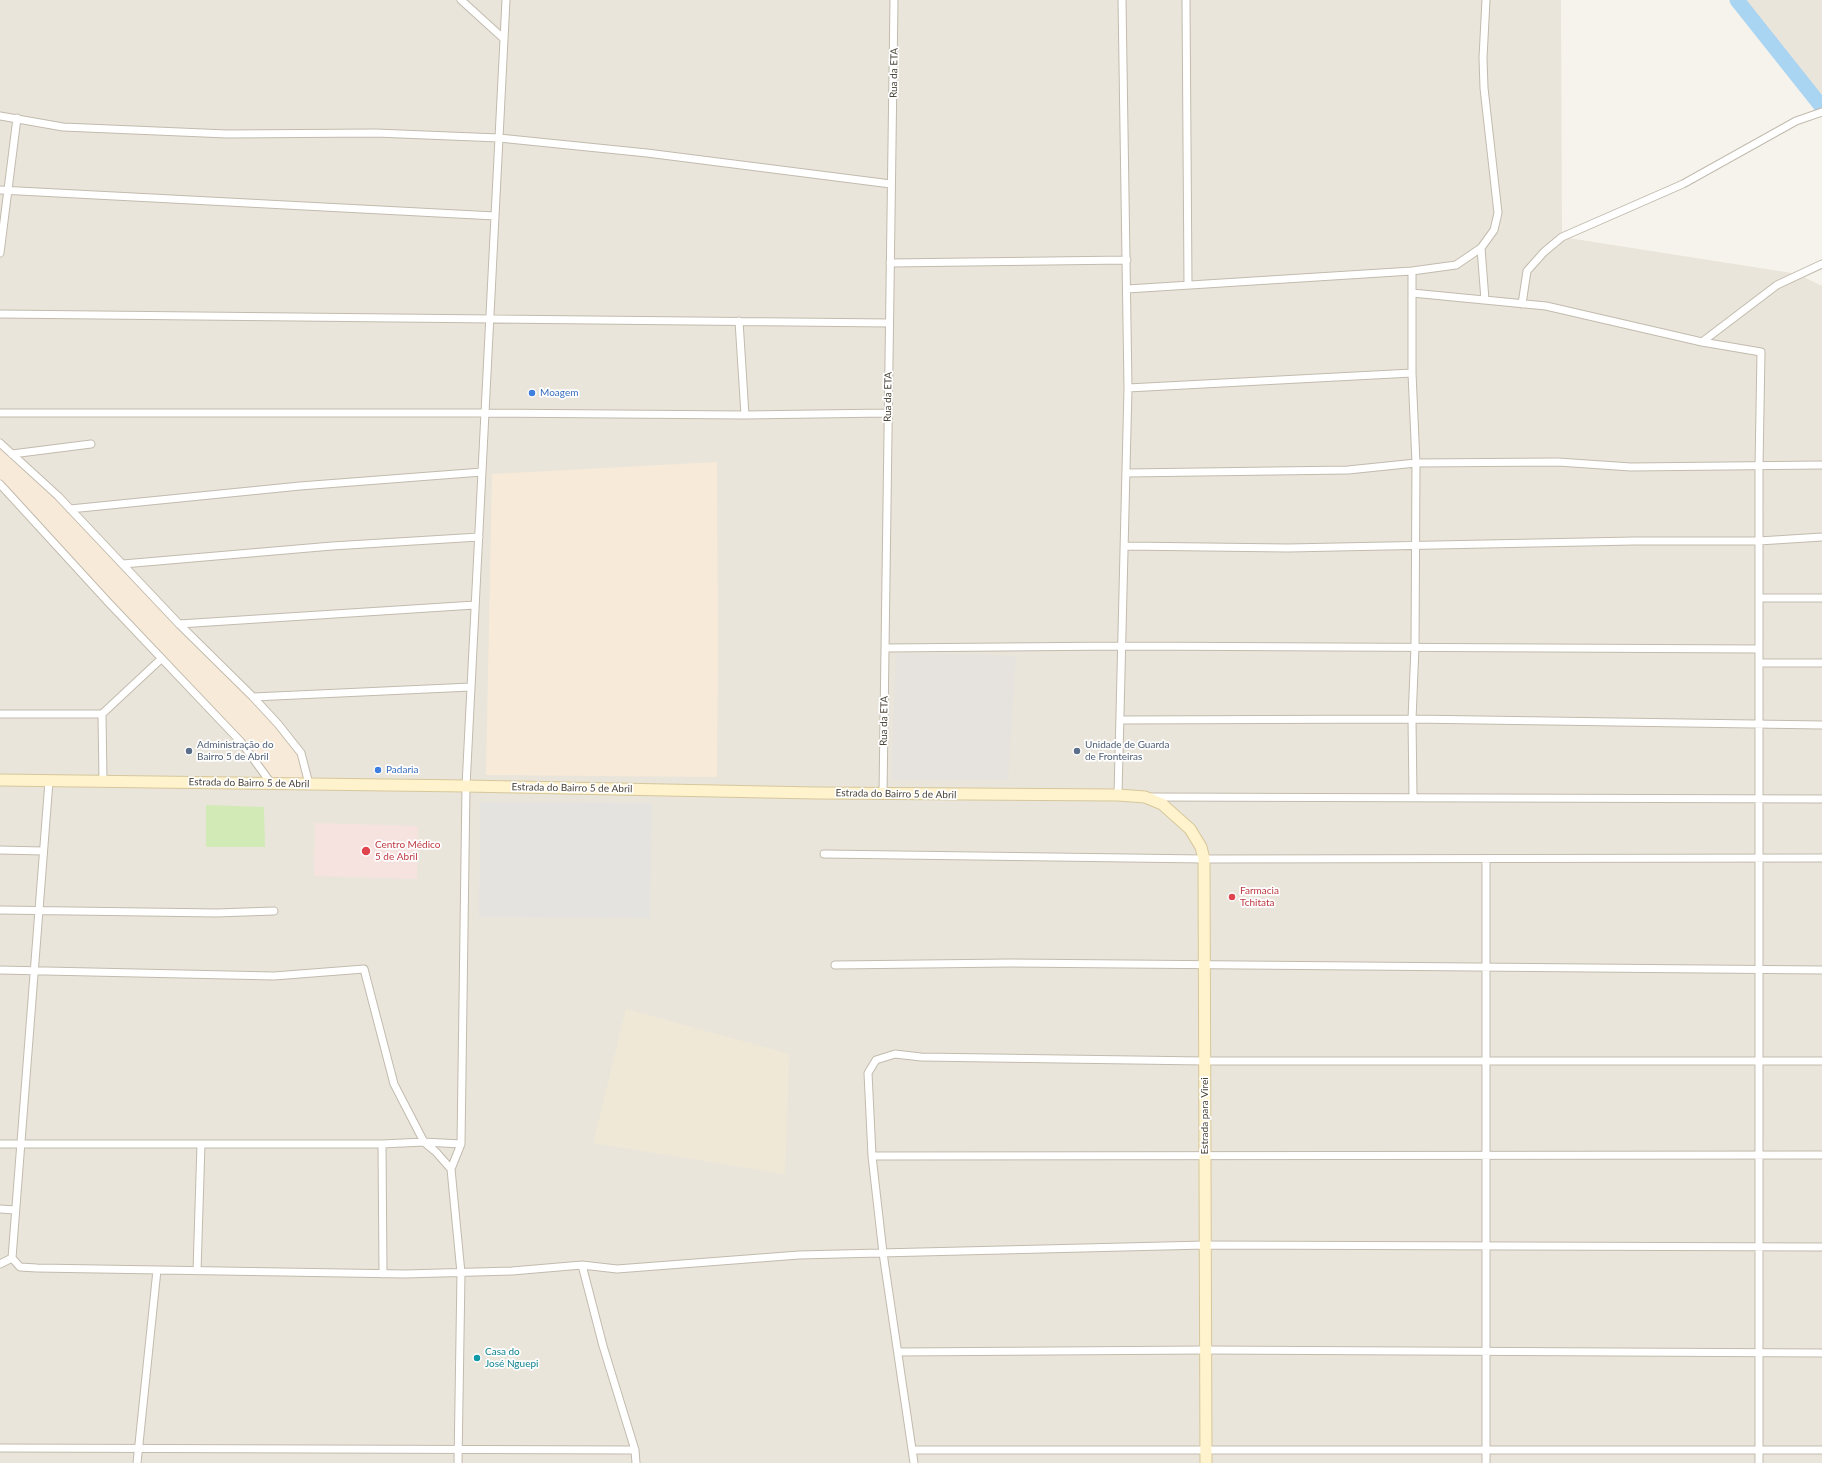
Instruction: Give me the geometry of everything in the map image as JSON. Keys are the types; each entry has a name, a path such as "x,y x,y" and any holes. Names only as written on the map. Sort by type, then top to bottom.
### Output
{"street":[{"path":"461,0 504,39"},
{"path":"458,1463 461,1273 451,1168 460,1144 466,786 506,0"},
{"name":"Rua da ETA","path":"883,794 894,0"},
{"path":"1118,795 1128,388 1122,0"},
{"path":"1186,0 1188,285"},
{"path":"1127,289 1412,271 1456,265 1481,248 1494,230 1498,212 1484,88 1483,58 1486,0"},
{"path":"1522,304 1527,271 1544,252 1562,237 1683,184 1796,121 1822,112"},
{"path":"0,116 63,127 219,134 376,133 499,138 647,153 891,184"},
{"path":"0,253 4,191 18,118"},
{"path":"4,191 495,216"},
{"path":"1481,248 1485,300"},
{"path":"890,263 1127,260"},
{"path":"1702,342 1777,285 1822,264"},
{"path":"1412,271 1412,373 1416,463 1415,647 1412,719 1413,797"},
{"path":"1412,293 1546,306 1702,342 1761,352 1759,466 1758,1463"},
{"path":"0,314 889,323"},
{"path":"739,321 745,415"},
{"path":"1128,388 1412,373"},
{"path":"0,413 485,413 745,415 888,413"},
{"path":"0,443 70,509 179,624 253,697 302,752 309,784"},
{"path":"12,454 92,444"},
{"path":"1127,474 1348,470 1416,463 1558,462 1631,467 1822,465"},
{"path":"70,509 300,486 482,472"},
{"path":"0,484 161,660 240,742 271,783"},
{"path":"122,564 332,546 479,538"},
{"path":"1125,546 1288,548 1634,541 1759,541 1822,538"},
{"path":"1760,598 1822,598"},
{"path":"179,624 475,606"},
{"path":"884,648 1122,646 1759,649"},
{"path":"0,714 102,714 161,660"},
{"path":"1759,663 1822,663"},
{"path":"253,697 471,687"},
{"path":"102,714 103,781"},
{"path":"1120,720 1412,719 1822,725"},
{"name":"Estrada do Bairro 5 de Abril","path":"0,780 466,786 883,794 1118,795 1145,797"},
{"path":"49,781 12,1258 20,1266 37,1268 383,1274 512,1271 582,1265 617,1269 798,1256 1205,1245 1822,1247"},
{"path":"1145,797 1822,799"},
{"name":"Estrada para Virei","path":"1145,797 1162,804 1190,829 1201,847 1204,858 1206,1463"},
{"path":"0,850 43,851"},
{"path":"824,854 1204,858 1822,858"},
{"path":"1486,859 1486,1463"},
{"path":"0,910 217,913 274,911"},
{"path":"835,965 1010,963 1822,970"},
{"path":"0,970 274,976 364,969 394,1084 424,1142 451,1168"},
{"path":"914,1463 884,1253 872,1156 868,1073 876,1060 895,1054 921,1057 1204,1061 1822,1061"},
{"path":"0,1144 382,1144 424,1142 460,1144"},
{"path":"197,1271 201,1144"},
{"path":"382,1144 383,1274"},
{"path":"872,1156 1205,1154 1822,1155"},
{"path":"0,1209 15,1210"},
{"path":"0,1264 12,1258"},
{"path":"582,1265 603,1346 635,1450 636,1463"},
{"path":"137,1463 157,1270"},
{"path":"898,1352 1205,1350 1822,1353"},
{"path":"0,1448 635,1450"},
{"path":"912,1450 1822,1450"}],"shaded area":[{"path":"0,0 1561,0 1562,237 1798,274 1822,286 1822,1463 0,1463"},
{"path":"1736,0 1822,0 1822,113"},
{"path":"0,443 57,494 301,753 309,784 271,783 241,742 0,484"},
{"path":"717,462 717,777 486,775 492,474"},
{"path":"896,653 1016,656 1008,780 891,780"},
{"path":"480,802 652,803 650,918 479,917"},
{"name":"Centro Médico 5 de Abril","path":"315,823 418,826 417,879 314,876"},
{"path":"626,1009 789,1054 785,1174 593,1143"}],"green space":[{"path":"206,805 264,807 265,847 206,847"}],"waterway":[{"path":"1737,0 1822,107"}],"place":[{"name":"Moagem","path":"532,393"},
{"name":"Administração do Bairro 5 de Abril","path":"189,751"},
{"name":"Unidade de Guarda de Fronteiras","path":"1077,751"},
{"name":"Padaria","path":"378,770"},
{"name":"Centro Médico 5 de Abril","path":"366,851"},
{"name":"Farmacia Tchitata","path":"1232,897"},
{"name":"Casa do José Nguepi","path":"477,1358"}]}
